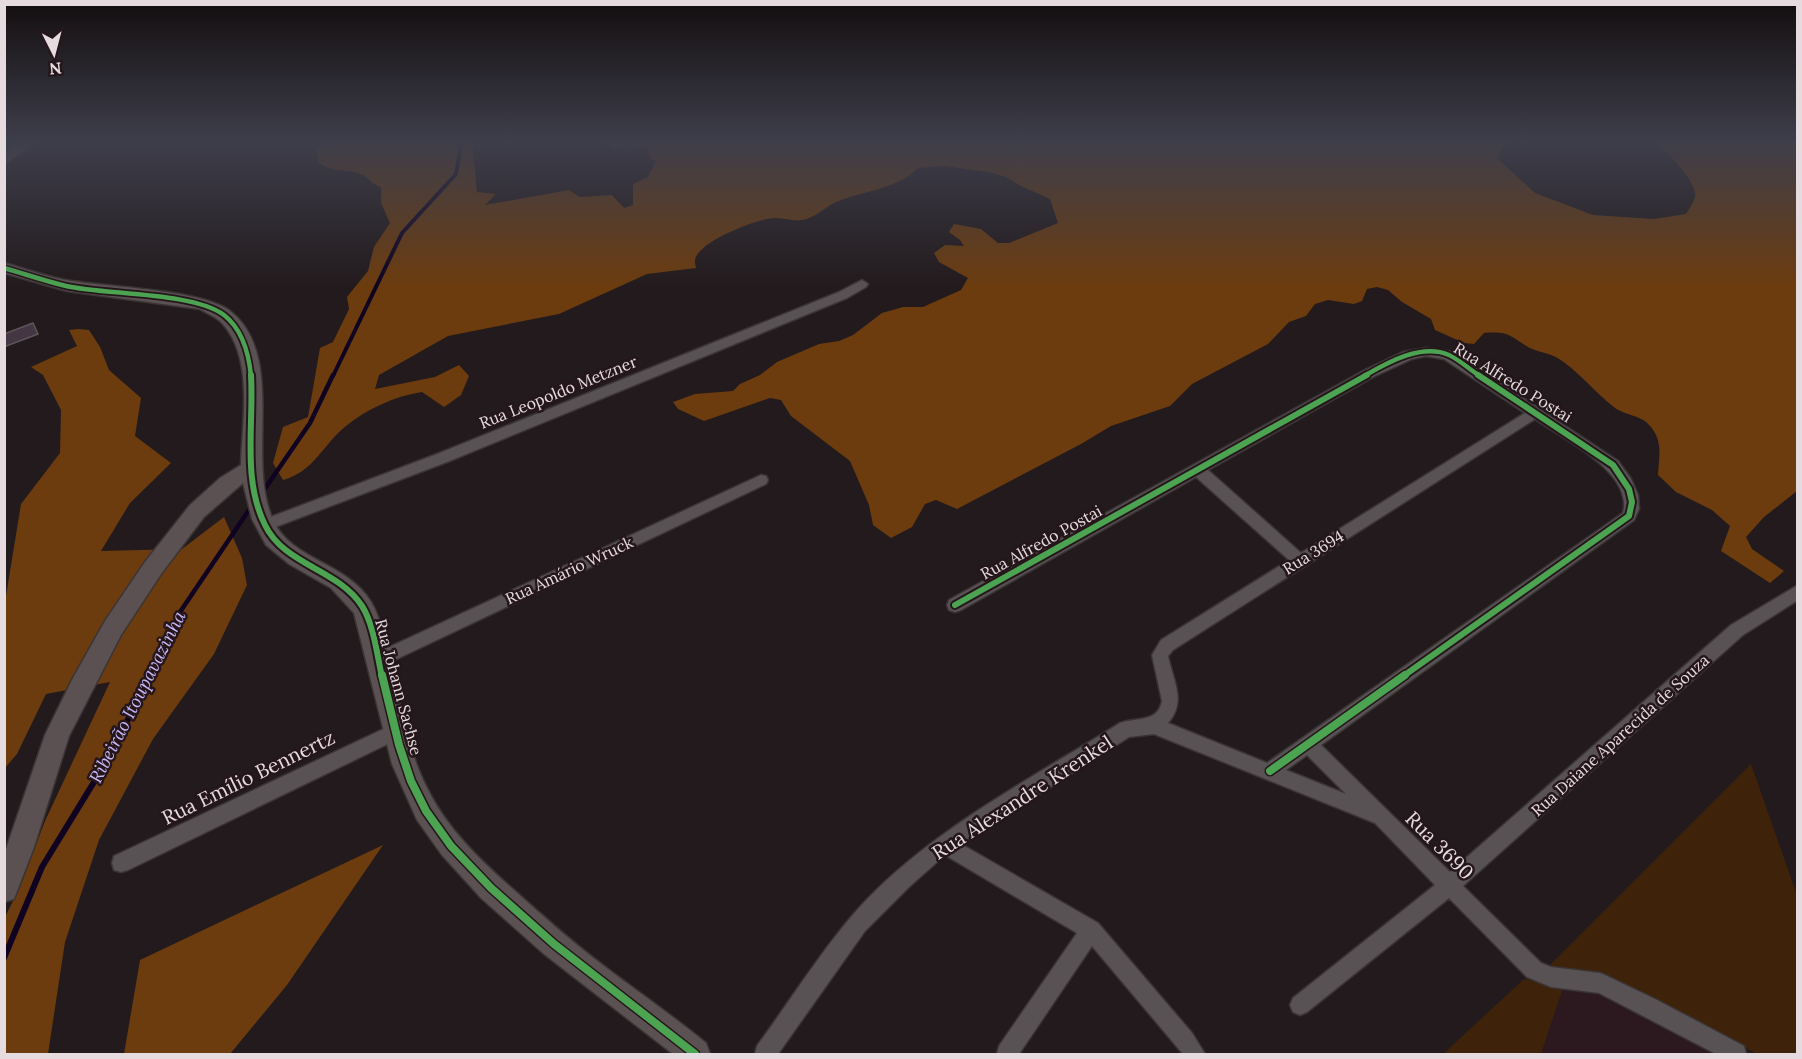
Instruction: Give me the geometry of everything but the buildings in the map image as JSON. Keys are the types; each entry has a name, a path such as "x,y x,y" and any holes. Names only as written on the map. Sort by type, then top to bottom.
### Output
{"street":[{"name":"Rua Johann Sachse","path":"4,268 67,286 195,302 214,308 225,316 240,333 250,366 253,395 251,469 257,504 265,525 275,543 333,576 353,593 364,609 394,732 418,797 462,860 531,926 695,1054"},
{"name":"Rua Leopoldo Metzner","path":"265,525 442,458 833,299 862,284"},
{"name":"Rua Alfredo Postai","path":"956,605 1370,373 1418,351 1448,355 1613,465 1624,477 1634,505 1629,516 1270,771"},
{"name":"Rua 3694","path":"1154,726 1169,708 1169,686 1161,667 1160,655 1167,645 1536,412"},
{"path":"4,889 21,847 57,735 81,685 113,628 153,568 197,511 227,483 251,469"},
{"path":"1198,470 1300,561"},
{"name":"Rua Amário Wruck","path":"378,660 761,480"},
{"name":"Rua Daiane Aparecida de Souza","path":"1300,1005 1449,886 1737,630 1797,591"},
{"path":"1154,726 1381,817"},
{"name":"Rua Alexandre Krenkel","path":"765,1054 858,924 902,880 944,844 1126,729 1154,726"},
{"name":"Rua Emílio Bennertz","path":"121,863 394,732"},
{"name":"Rua 3690","path":"1308,744 1534,970 1542,975 1600,983 1650,1007 1736,1054"},
{"path":"944,844 1091,930 1195,1054"},
{"path":"1007,1054 1091,930"}],"shaded area":[{"path":"381,189 477,189 477,192 496,194 485,205 569,190 580,197 612,195 624,208 633,205 633,189 877,189 834,203 806,219 774,218 744,226 702,249 695,258 696,268 647,274 559,314 448,336 379,375 375,389 435,377 459,365 469,376 461,395 444,407 422,392 382,404 346,426 303,471 283,480 273,463 283,427 308,417 320,348 333,342 349,309 347,297 368,271 374,247 390,223 381,203"},
{"path":"1029,189 1531,189 1535,193 1593,215 1654,219 1686,214 1693,203 1694,189 1797,189 1797,491 1764,517 1746,537 1752,549 1784,571 1770,583 1721,551 1730,526 1712,510 1676,492 1658,475 1659,444 1651,427 1643,420 1615,408 1564,362 1504,334 1484,333 1474,344 1464,343 1435,330 1431,319 1402,302 1388,290 1377,287 1367,289 1362,301 1354,304 1328,300 1315,304 1306,316 1289,322 1268,344 1192,384 1170,406 1111,426 957,509 936,500 925,504 912,527 891,538 873,525 869,505 850,461 791,416 781,400 770,398 704,421 678,409 673,402 695,394 733,391 740,384 760,375 777,362 819,344 839,341 853,335 882,313 903,307 923,307 961,290 968,278 939,262 934,253 945,245 964,246 949,232 954,224 981,229 998,243 1009,243 1058,223 1050,199"},
{"path":"69,330 89,330 100,347 109,370 141,398 135,436 171,463 130,503 101,551 182,549 224,517 242,558 247,585 214,654 153,739 99,840 65,942 48,1054 5,1054 5,917 20,887 45,821 110,682 46,694 17,754 5,768 5,602 21,504 60,453 61,410 43,375 31,367 77,346"},
{"path":"1751,764 1797,895 1797,1054 1757,1054 1656,1001 1547,968"},
{"path":"383,845 287,985 230,1054 124,1054 140,960"},
{"path":"1524,979 1563,988 1541,1054 1443,1054"},
{"path":"1563,988 1603,993 1715,1054 1541,1054"}],"waterway":[{"name":"Ribeirão Itoupavazinha","path":"333,376 402,233 442,189"},
{"name":"Ribeirão Itoupavazinha","path":"262,493 310,423 333,375"},
{"name":"Ribeirão Itoupavazinha","path":"149,677 180,612 251,507"},
{"name":"Ribeirão Itoupavazinha","path":"4,958 42,867 113,751 149,675"}],"cycle path":[{"path":"4,268 67,286 204,304 225,316 238,332 247,352 252,397 252,474 255,497 265,526 273,539 284,549 352,592 365,611 404,764 426,811 442,835 491,888 554,944 695,1054"},
{"path":"955,605 1370,373 1417,353 1448,355 1613,465 1631,495 1629,516 1270,771"}]}
